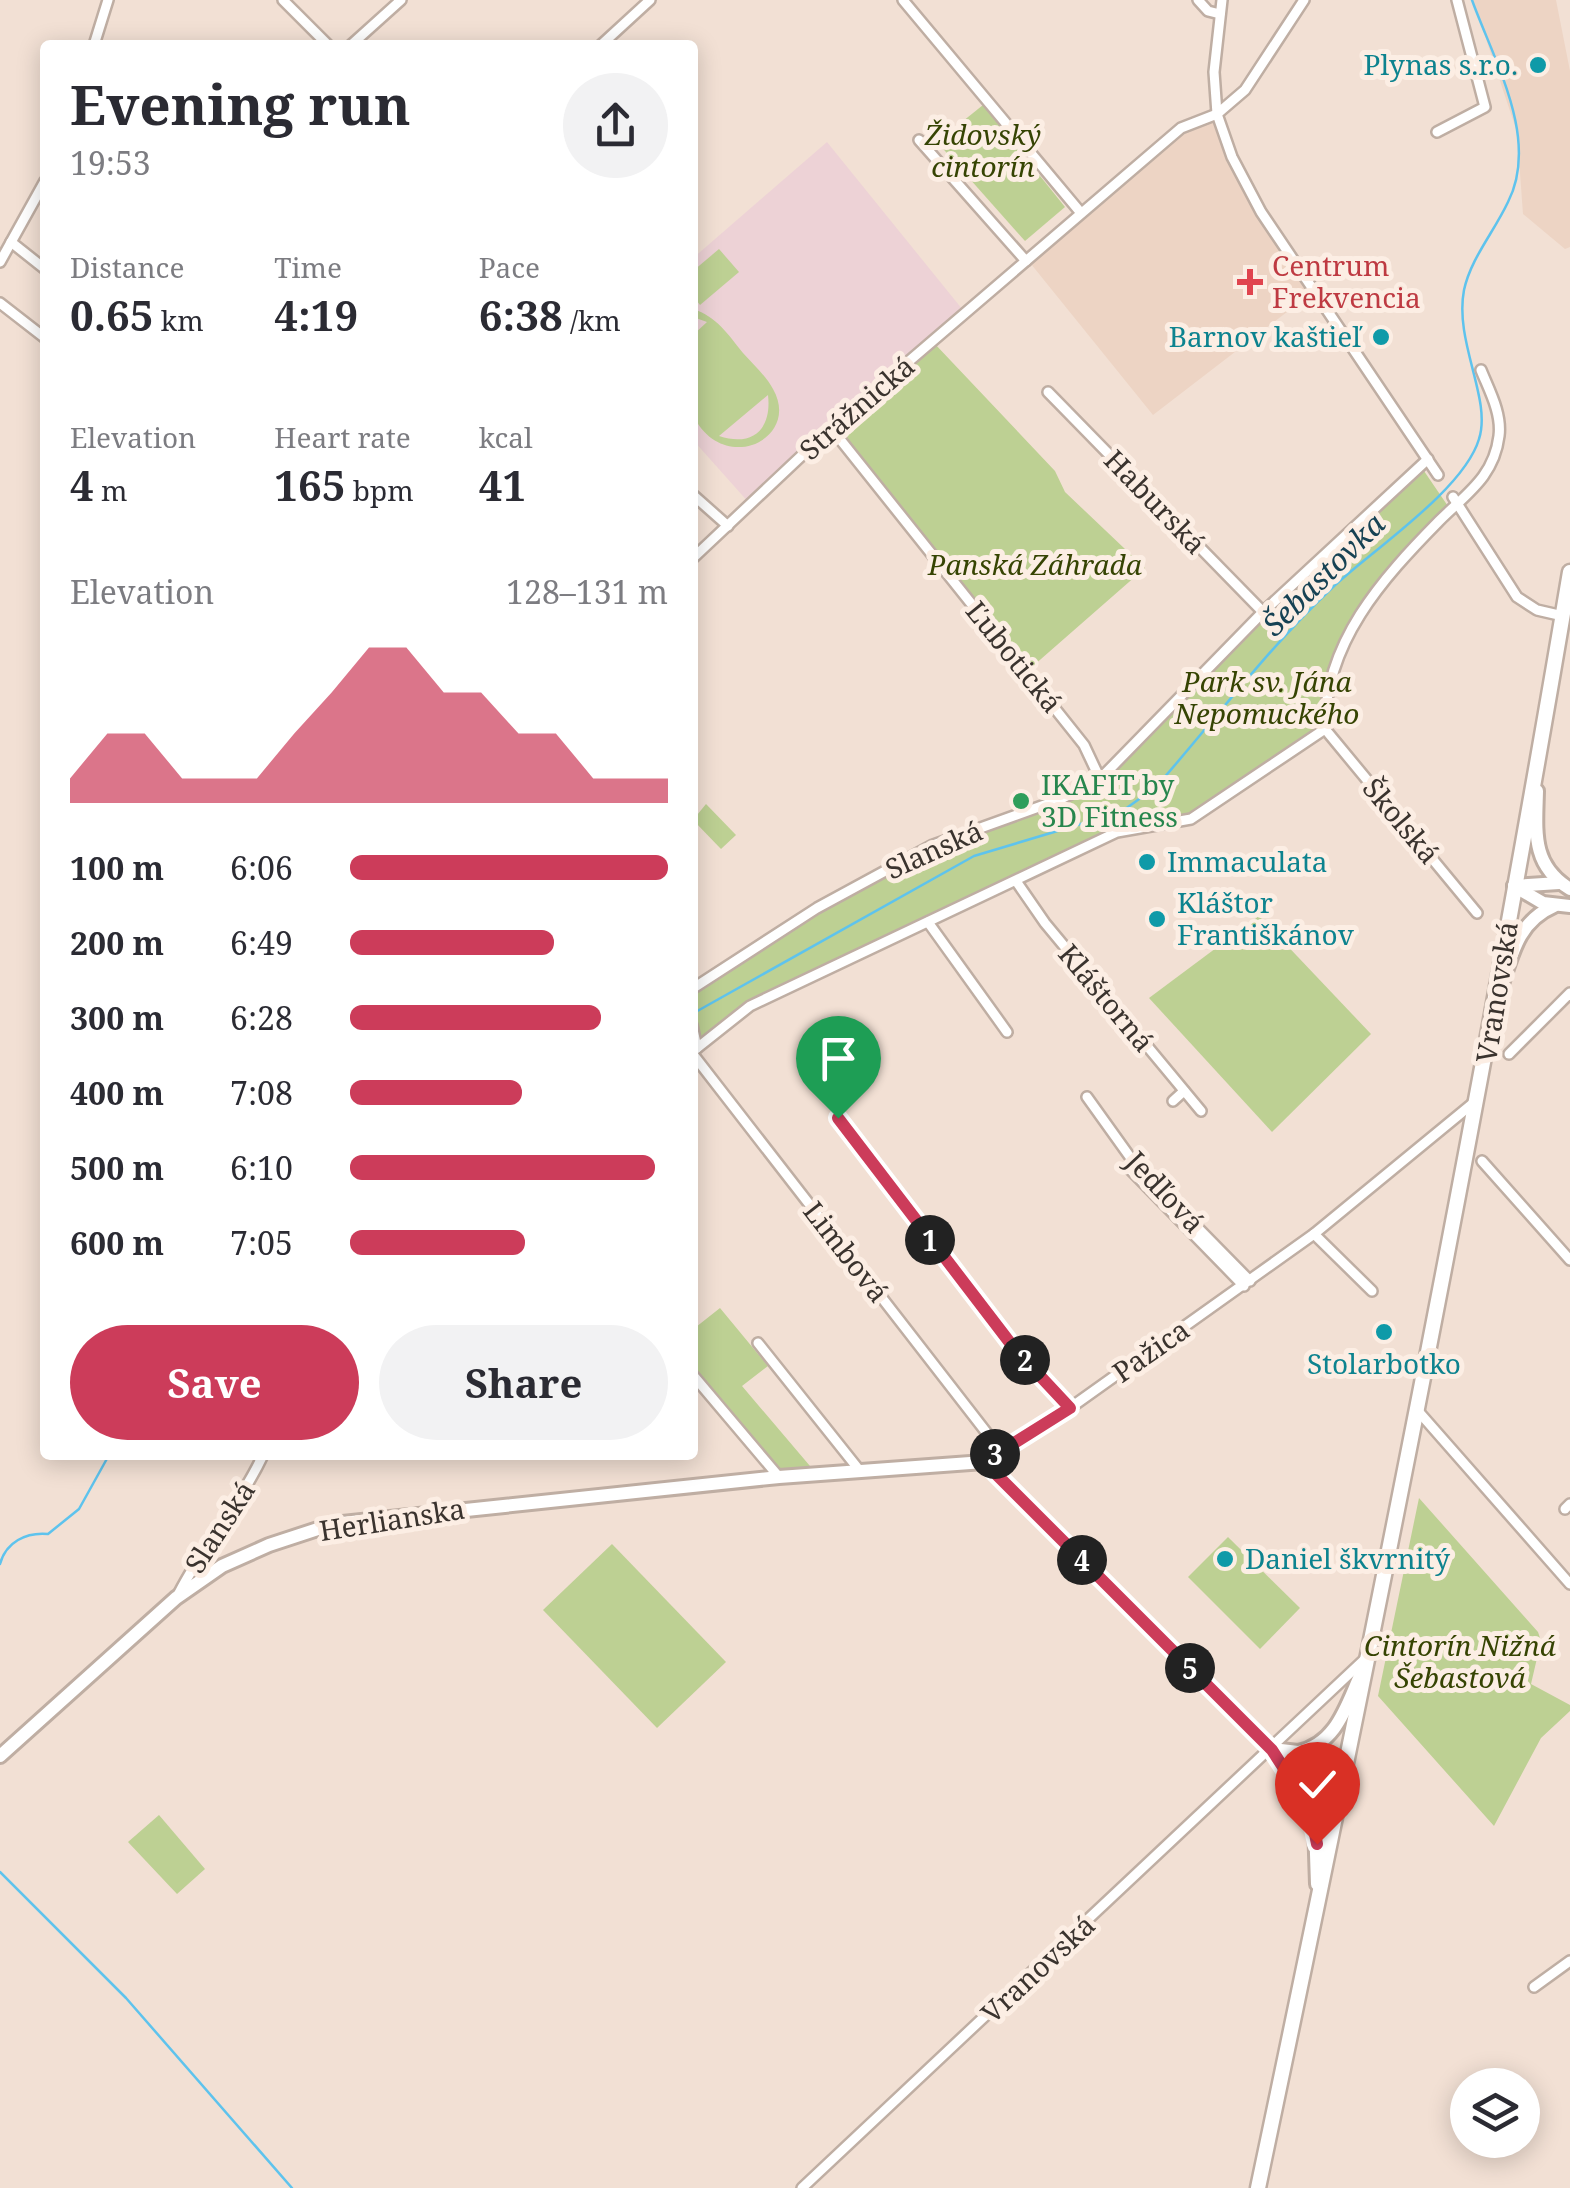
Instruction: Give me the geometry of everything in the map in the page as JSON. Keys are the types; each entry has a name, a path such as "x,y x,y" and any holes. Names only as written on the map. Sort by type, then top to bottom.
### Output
{"main road":[{"name":"Vranovská","path":"1258,2188 1345,1779 1479,1098 1570,572"}],"street":[{"path":"96,40 108,0"},
{"path":"283,0 323,40"},
{"path":"357,40 401,0"},
{"path":"606,40 650,0"},
{"path":"904,0 1082,213"},
{"path":"912,10 922,0"},
{"path":"1198,0 1208,11 1220,14"},
{"path":"1222,0 1214,62 1218,114 1232,157 1261,212 1438,475"},
{"name":"Strážnická","path":"698,554 831,428 1181,128 1218,114 1257,76 1304,0"},
{"path":"1437,132 1485,107 1457,0"},
{"path":"919,140 1026,261"},
{"path":"0,262 40,190"},
{"path":"11,242 40,265"},
{"path":"0,304 40,334"},
{"path":"698,1048 750,1006 1118,832 1191,819 1325,729 1332,672 1350,630 1374,590 1456,501 1480,486 1500,433 1496,407 1481,370"},
{"name":"Haburská","path":"1048,392 1263,612"},
{"name":"Ľubotická","path":"831,428 1084,744 1100,780"},
{"name":"Slanská","path":"698,985 818,908 934,845 1061,799 1100,780 1263,612 1428,459"},
{"path":"698,499 728,526"},
{"path":"1456,501 1517,597 1538,610 1562,616"},
{"name":"Školská","path":"1325,729 1478,913"},
{"path":"1537,771 1539,856 1544,869 1565,886"},
{"name":"Kláštorná","path":"1016,880 1045,923 1202,1112"},
{"path":"1514,886 1565,886"},
{"path":"1514,886 1554,906"},
{"path":"1496,1003 1522,930 1533,916 1554,906 1570,906"},
{"path":"928,922 1007,1032"},
{"path":"1510,1054 1570,993"},
{"name":"Limbová","path":"698,1056 1000,1450"},
{"path":"1173,1101 1184,1091"},
{"name":"Jedľová","path":"1086,1097 1135,1164 1247,1283"},
{"name":"Pažica","path":"984,1462 1070,1408 1314,1234 1479,1098"},
{"path":"838,1118 1014,1348 1070,1408"},
{"path":"1482,1160 1570,1260"},
{"name":"Jedľová","path":"1128,1167 1247,1283"},
{"path":"1314,1234 1372,1291"},
{"path":"758,1343 860,1471"},
{"path":"698,1381 779,1477"},
{"path":"1418,1411 1570,1584"},
{"name":"Slanská","path":"176,1598 202,1550 232,1514 261,1460"},
{"path":"984,1462 1272,1750 1296,1781 1316,1824 1317,1906"},
{"name":"Herlianska","path":"0,1756 176,1598 219,1568 285,1540 385,1516 779,1477 984,1462"},
{"path":"202,1550 219,1568"},
{"path":"1272,1750 1298,1752 1318,1746 1339,1723 1370,1655"},
{"name":"Vranovská","path":"802,2188 1370,1655"},
{"path":"1298,1752 1345,1779"},
{"path":"1296,1781 1319,1786 1345,1779"},
{"path":"1534,1987 1570,1961"}],"shaded area":[{"path":"1473,0 1556,0 1570,71 1570,247 1565,249 1523,214 1517,132"},
{"path":"1212,110 1224,147 1317,289 1153,415 1031,264 1186,126"},
{"path":"827,142 967,315 750,504 698,446 698,254"}],"green space":[{"name":"Židovský cintorín","path":"983,105 1065,207 1025,241 937,142"},
{"path":"719,249 739,272 700,305 698,267"},
{"path":"698,311 726,332 773,389 779,407 777,422 769,435 756,443 741,447 724,445 708,436 698,423 698,330 707,322 698,319","holes":["768,395 767,418 750,437 719,436"]},
{"name":"Panská Záhrada","path":"934,343 1055,471 1065,492 1145,568 1025,673 832,428"},
{"name":"Park sv. Jána Nepomuckého","path":"1424,471 1452,512 1437,523 1352,627 1335,666 1325,733 1211,808 1174,823 1117,832 796,985 699,1046 698,989 855,891 1098,783 1261,616"},
{"path":"706,804 736,835 721,849 698,825 698,814"},
{"path":"1259,916 1371,1034 1272,1132 1149,998"},
{"path":"720,1308 768,1366 742,1386 821,1479 788,1482 698,1371 698,1325"},
{"name":"Cintorín Nižná Šebastová","path":"1419,1498 1538,1632 1541,1641 1531,1684 1570,1705 1570,1711 1541,1738 1494,1826 1378,1696"},
{"path":"1228,1537 1300,1608 1260,1649 1188,1577"},
{"path":"612,1544 726,1662 657,1728 543,1610"},
{"path":"159,1815 205,1869 177,1894 128,1842"}],"waterway":[{"name":"Šebastovka","path":"698,1011 974,856 1121,812 1156,787 1308,611 1415,519 1455,479 1470,459 1482,423 1464,330 1464,290 1477,256 1508,202 1517,178 1519,152 1510,100 1472,0"},
{"name":"Šebastovka","path":"0,1564 18,1540 48,1534 79,1509 106,1460"},
{"path":"0,1872 126,1998 292,2188"}],"place":[{"name":"Plynas s.r.o.","path":"1538,65"},
{"name":"Centrum Frekvencia","path":"1250,282"},
{"name":"Barnov kaštieľ","path":"1381,337"},
{"name":"IKAFIT by 3D Fitness","path":"1021,801"},
{"name":"Immaculata","path":"1147,862"},
{"name":"Kláštor Františkánov","path":"1157,919"},
{"name":"Stolarbotko","path":"1384,1332"},
{"name":"Daniel škvrnitý","path":"1225,1559"}],"route":[{"path":"838,1118 1014,1348 1070,1408 984,1462 1272,1750 1296,1781 1310,1809 1317,1844"}]}
